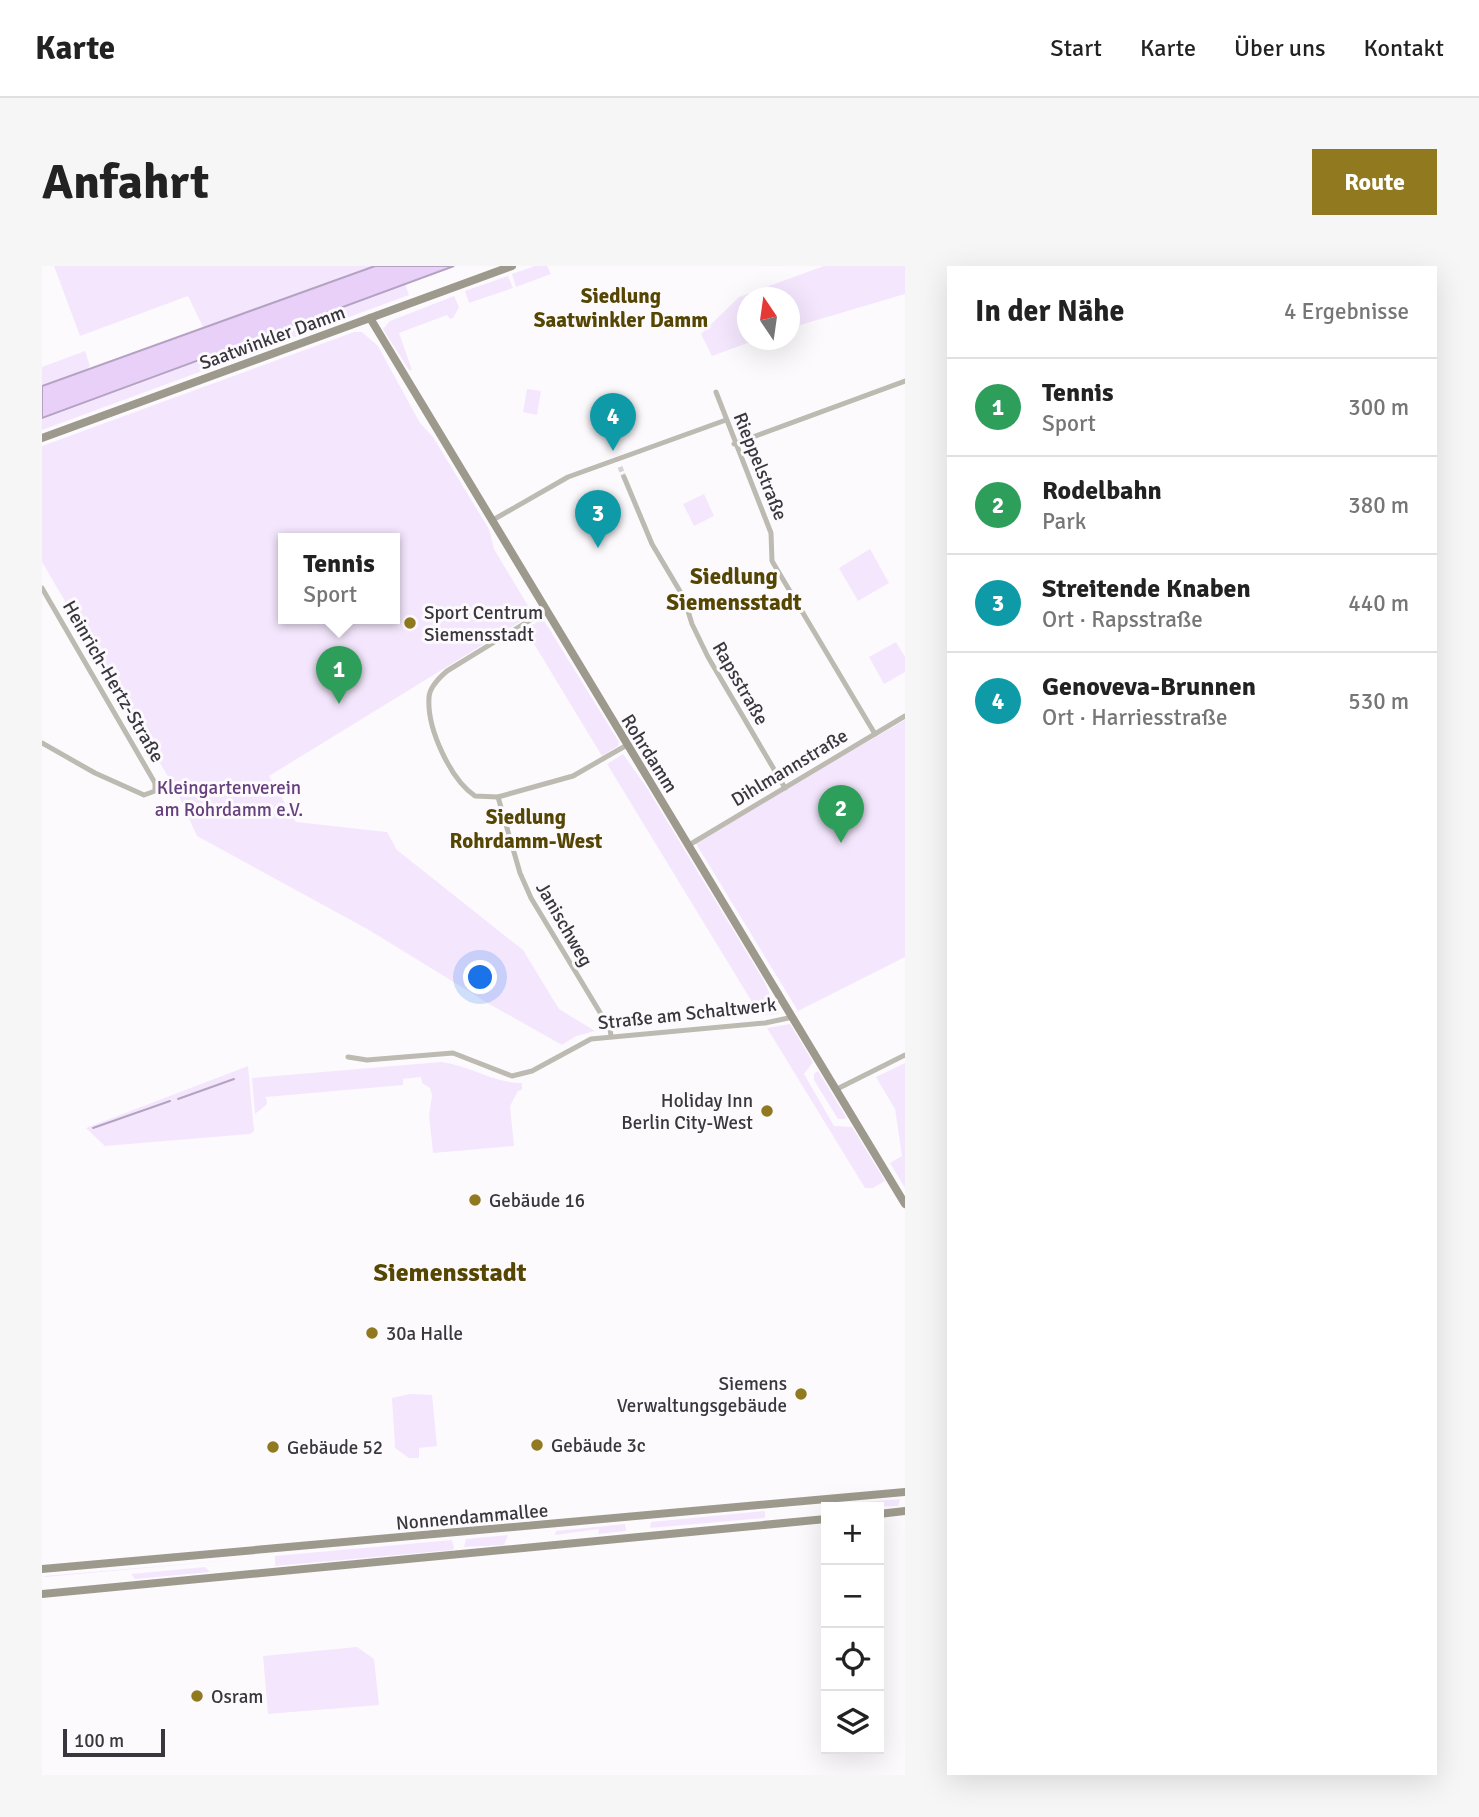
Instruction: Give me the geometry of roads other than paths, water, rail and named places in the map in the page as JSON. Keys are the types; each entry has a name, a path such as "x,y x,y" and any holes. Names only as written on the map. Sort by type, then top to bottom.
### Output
{"main road":[{"name":"Saatwinkler Damm","path":"42,438 512,266"},
{"name":"Rohrdamm","path":"370,318 905,1204"},
{"name":"Nonnendammallee","path":"42,1569 905,1492"},
{"path":"884,1513 905,1511"},
{"name":"Nonnendammallee","path":"42,1594 821,1519"}],"street":[{"path":"734,444 905,381"},
{"name":"Rieppelstraße","path":"716,392 734,444 771,533 772,561 875,734"},
{"path":"491,522 548,487 726,420"},
{"path":"617,459 620,467"},
{"name":"Rapsstraße","path":"624,477 652,544 684,598 701,645 785,788"},
{"name":"Heinrich-Hertz-Straße","path":"42,588 155,783 155,791 144,796 95,773 42,743"},
{"path":"545,611 447,671 430,692 432,720 454,775 475,796 498,797 573,776 627,745"},
{"name":"Dihlmannstraße","path":"689,845 905,716"},
{"name":"Janischweg","path":"498,797 531,898 610,1029 611,1036"},
{"name":"Straße am Schaltwerk","path":"348,1057 355,1060 453,1053 498,1073 520,1075 532,1071 583,1041 611,1036 764,1023 793,1017"},
{"path":"837,1089 905,1055"}],"waterway":[{"path":"178,1099 234,1079"},
{"path":"93,1128 170,1101"}],"tunnel":[{"path":"620,467 624,477"}],"place":[{"name":"Genoveva-Brunnen","path":"613,451"},
{"name":"Streitende Knaben","path":"598,548"},
{"name":"Sport Centrum Siemensstadt","path":"410,623"},
{"name":"Tennis","path":"339,704"},
{"name":"Rodelbahn","path":"841,843"},
{"name":"Holiday Inn Berlin City-West","path":"767,1111"},
{"name":"Gebäude 16","path":"475,1200"},
{"name":"30a Halle","path":"372,1333"},
{"name":"Siemens Verwaltungsgebäude","path":"801,1394"},
{"name":"Gebäude 3c","path":"537,1445"},
{"name":"Gebäude 52","path":"273,1447"},
{"name":"Osram","path":"197,1696"}],"district":[{"name":"Siedlung Saatwinkler Damm","path":"621,308"},
{"name":"Siedlung Siemensstadt","path":"734,589"},
{"name":"Siedlung Rohrdamm-West","path":"526,829"},
{"name":"Siemensstadt","path":"450,1272"}],"park label":[{"name":"Kleingartenverein am Rohrdamm e.V.","path":"229,798"}]}
